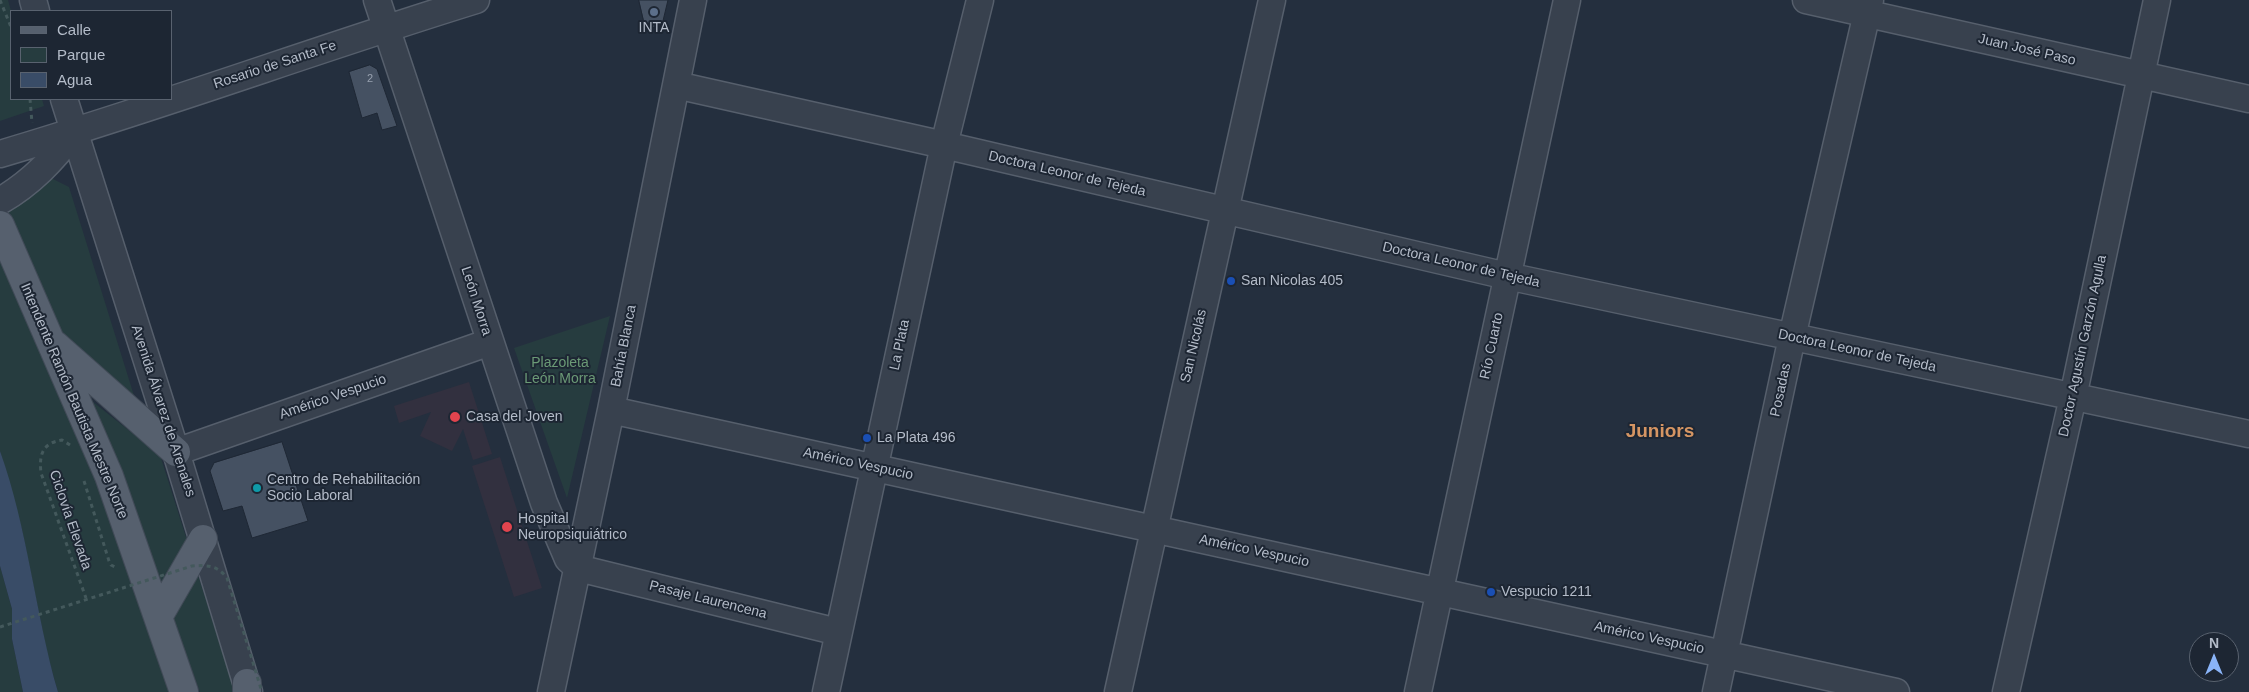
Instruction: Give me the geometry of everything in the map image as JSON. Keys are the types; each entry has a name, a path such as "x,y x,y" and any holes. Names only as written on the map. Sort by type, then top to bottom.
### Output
{"main road":[{"name":"Intendente Ramón Bautista Mestre Norte","path":"0,225 108,476 184,692"},
{"path":"48,339 176,452"},
{"path":"158,617 203,539"}],"street":[{"name":"León Morra","path":"377,0 552,524 568,559 578,568"},
{"name":"Rosario de Santa Fe","path":"172,99 476,0"},
{"name":"Bahía Blanca","path":"551,692 611,410 693,0"},
{"name":"La Plata","path":"826,692 873,467 944,145 980,0"},
{"name":"San Nicolás","path":"1118,692 1272,0"},
{"name":"Río Cuarto","path":"1418,692 1567,0"},
{"name":"Juan José Paso","path":"1806,0 1868,7 2140,76 2249,99"},
{"name":"Doctor Agustín Garzón Agulla","path":"2006,692 2072,397 2157,0"},
{"name":"Posadas","path":"1716,692 1792,337 1868,7"},
{"name":"Doctora Leonor de Tejeda","path":"676,86 944,145 1507,276 2249,434"},
{"name":"Avenida Álvarez de Arenales","path":"64,100 251,690"},
{"name":"Rosario de Santa Fe","path":"4,152 74,132 170,100"},
{"path":"0,201 22,188 55,157 74,132"},
{"name":"Américo Vespucio","path":"176,452 490,342"},
{"name":"Américo Vespucio","path":"611,410 1896,692"},
{"name":"Pasaje Laurencena","path":"578,568 838,632"}],"path":[{"path":"0,0 10,25"},
{"name":"Ciclovía Elevada","path":"75,450 66,442 55,441 42,450 39,459 41,472 86,598"},
{"name":"Ciclovía Elevada","path":"83,476 107,556"},
{"path":"0,627 86,598 192,566 208,565 220,569 227,578 251,690"}],"shaded area":[{"name":"Casa del Joven","path":"469,382 492,454 473,460 463,429 452,451 420,436 431,412 399,423 394,406"},
{"name":"Hospital Neuropsiquiátrico","path":"500,457 542,588 514,597 472,466"}],"green space":[{"path":"0,0 8,0 11,10 10,100 42,100 44,106 0,121"},
{"path":"51,178 69,187 136,402 67,356 6,205"},
{"path":"0,225 184,692 58,692 47,653 22,530 0,451"},
{"name":"Plazoleta León Morra","path":"610,316 567,498 514,348"},
{"path":"88,398 160,455 235,692 200,692"},
{"path":"0,566 12,609 12,639 23,692 0,692"}],"water":[{"path":"0,451 18,510 43,632 58,692 23,692 12,639 12,609 0,566"}],"building":[{"name":"INTA","path":"639,0 668,0 662,25 646,30"},
{"path":"370,65 377,69 397,126 382,130 377,113 362,118 349,72"},
{"name":"Centro de Rehabilitación Socio Laboral","path":"282,442 308,521 252,538 242,506 223,511 210,471 214,463"}],"place":[{"name":"INTA","path":"654,12"},
{"name":"San Nicolas 405","path":"1231,281"},
{"name":"Casa del Joven","path":"455,417"},
{"name":"La Plata 496","path":"867,438"},
{"name":"Centro de Rehabilitación Socio Laboral","path":"257,488"},
{"name":"Hospital Neuropsiquiátrico","path":"507,527"},
{"name":"Vespucio 1211","path":"1491,592"}],"district":[{"name":"Juniors","path":"1660,432"}]}
